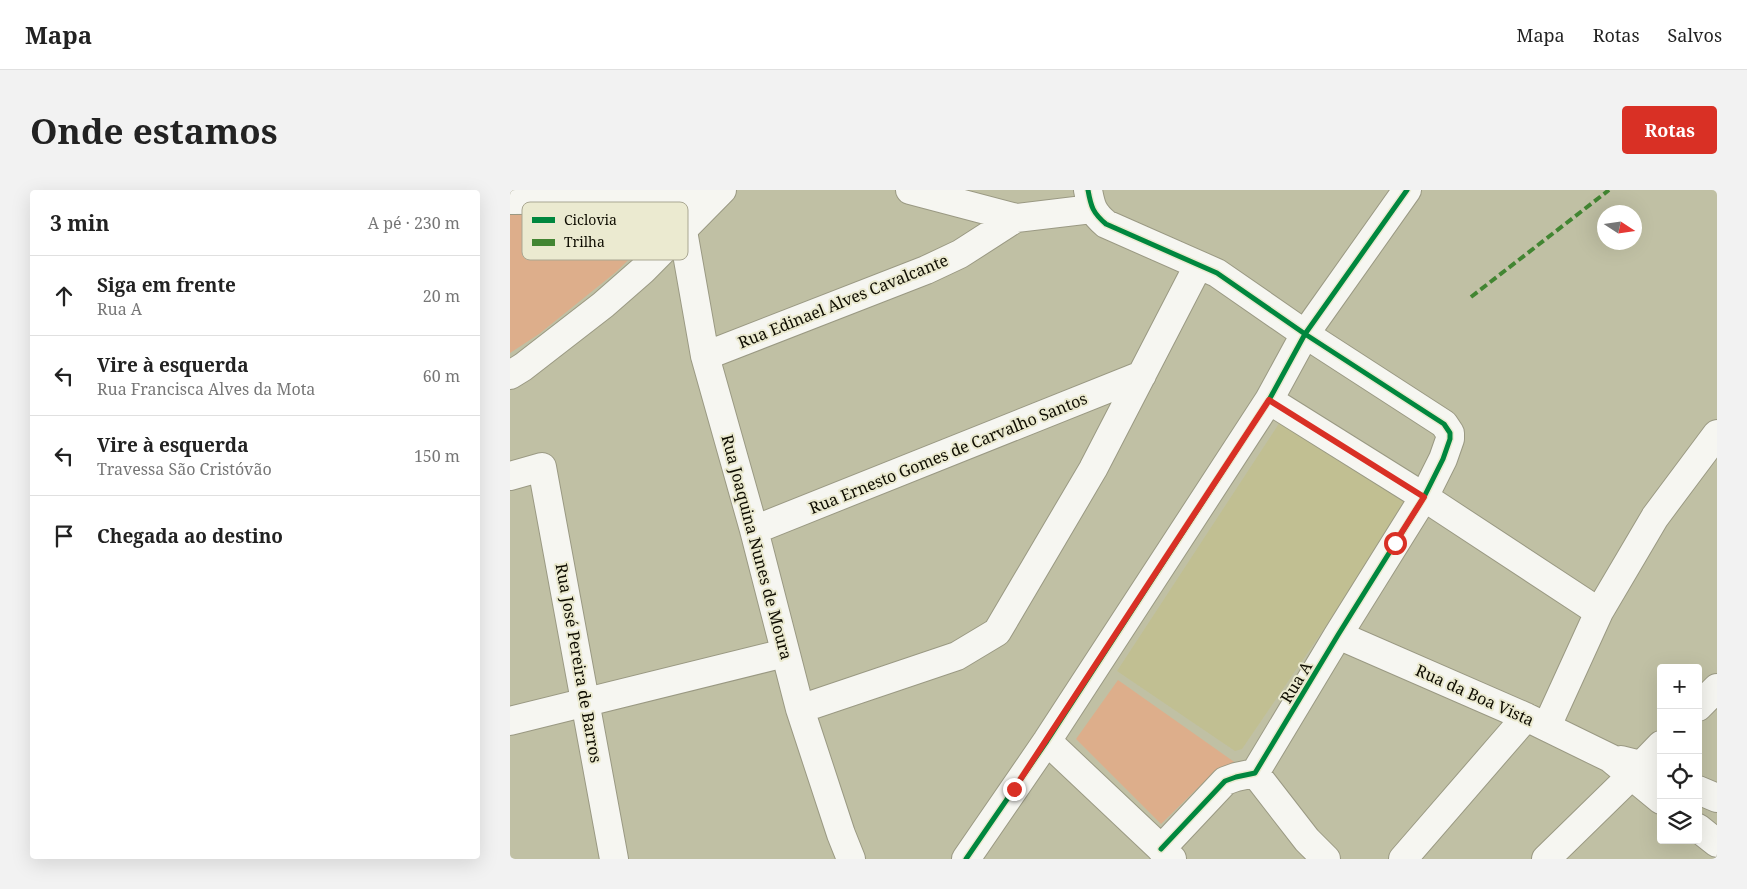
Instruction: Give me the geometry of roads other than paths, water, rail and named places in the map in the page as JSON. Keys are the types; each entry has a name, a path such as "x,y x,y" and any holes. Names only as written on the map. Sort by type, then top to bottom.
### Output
{"main road":[{"path":"910,190 1016,218"},
{"path":"972,857 1269,400 1305,334 1407,190"},
{"path":"1090,199 1098,218 1106,224 1216,273 1305,334"},
{"name":"Rua Edinael Alves Cavalcante","path":"705,356 926,270 960,254 1016,218 1090,199"},
{"path":"510,200 605,202"},
{"path":"688,218 700,204"},
{"name":"Rua Joaquina Nunes de Moura","path":"700,204 705,356 754,530 800,709 851,859"},
{"path":"510,375 603,305 652,260"},
{"path":"800,709 957,656 997,632 1094,469 1198,266"},
{"name":"Rua A","path":"1256,773 1338,635 1424,497 1443,459 1450,439 1450,433 1444,424 1305,334"},
{"name":"Rua Ernesto Gomes de Carvalho Santos","path":"754,530 1142,375"},
{"path":"1269,400 1424,497 1599,612"},
{"path":"1403,859 1536,721 1656,516 1717,434"},
{"name":"Rua José Pereira de Barros","path":"510,476 542,467 614,859"},
{"name":"Rua da Boa Vista","path":"1338,635 1536,721 1610,758 1644,771"},
{"path":"510,721 785,654"},
{"path":"1702,703 1717,688"},
{"path":"1046,742 1167,854 1225,781 1236,776 1256,773 1307,840 1326,859"},
{"path":"1546,859 1644,771 1657,751"},
{"path":"1644,771 1660,799"},
{"path":"1702,792 1717,798"},
{"path":"1702,831 1717,843"}]}
